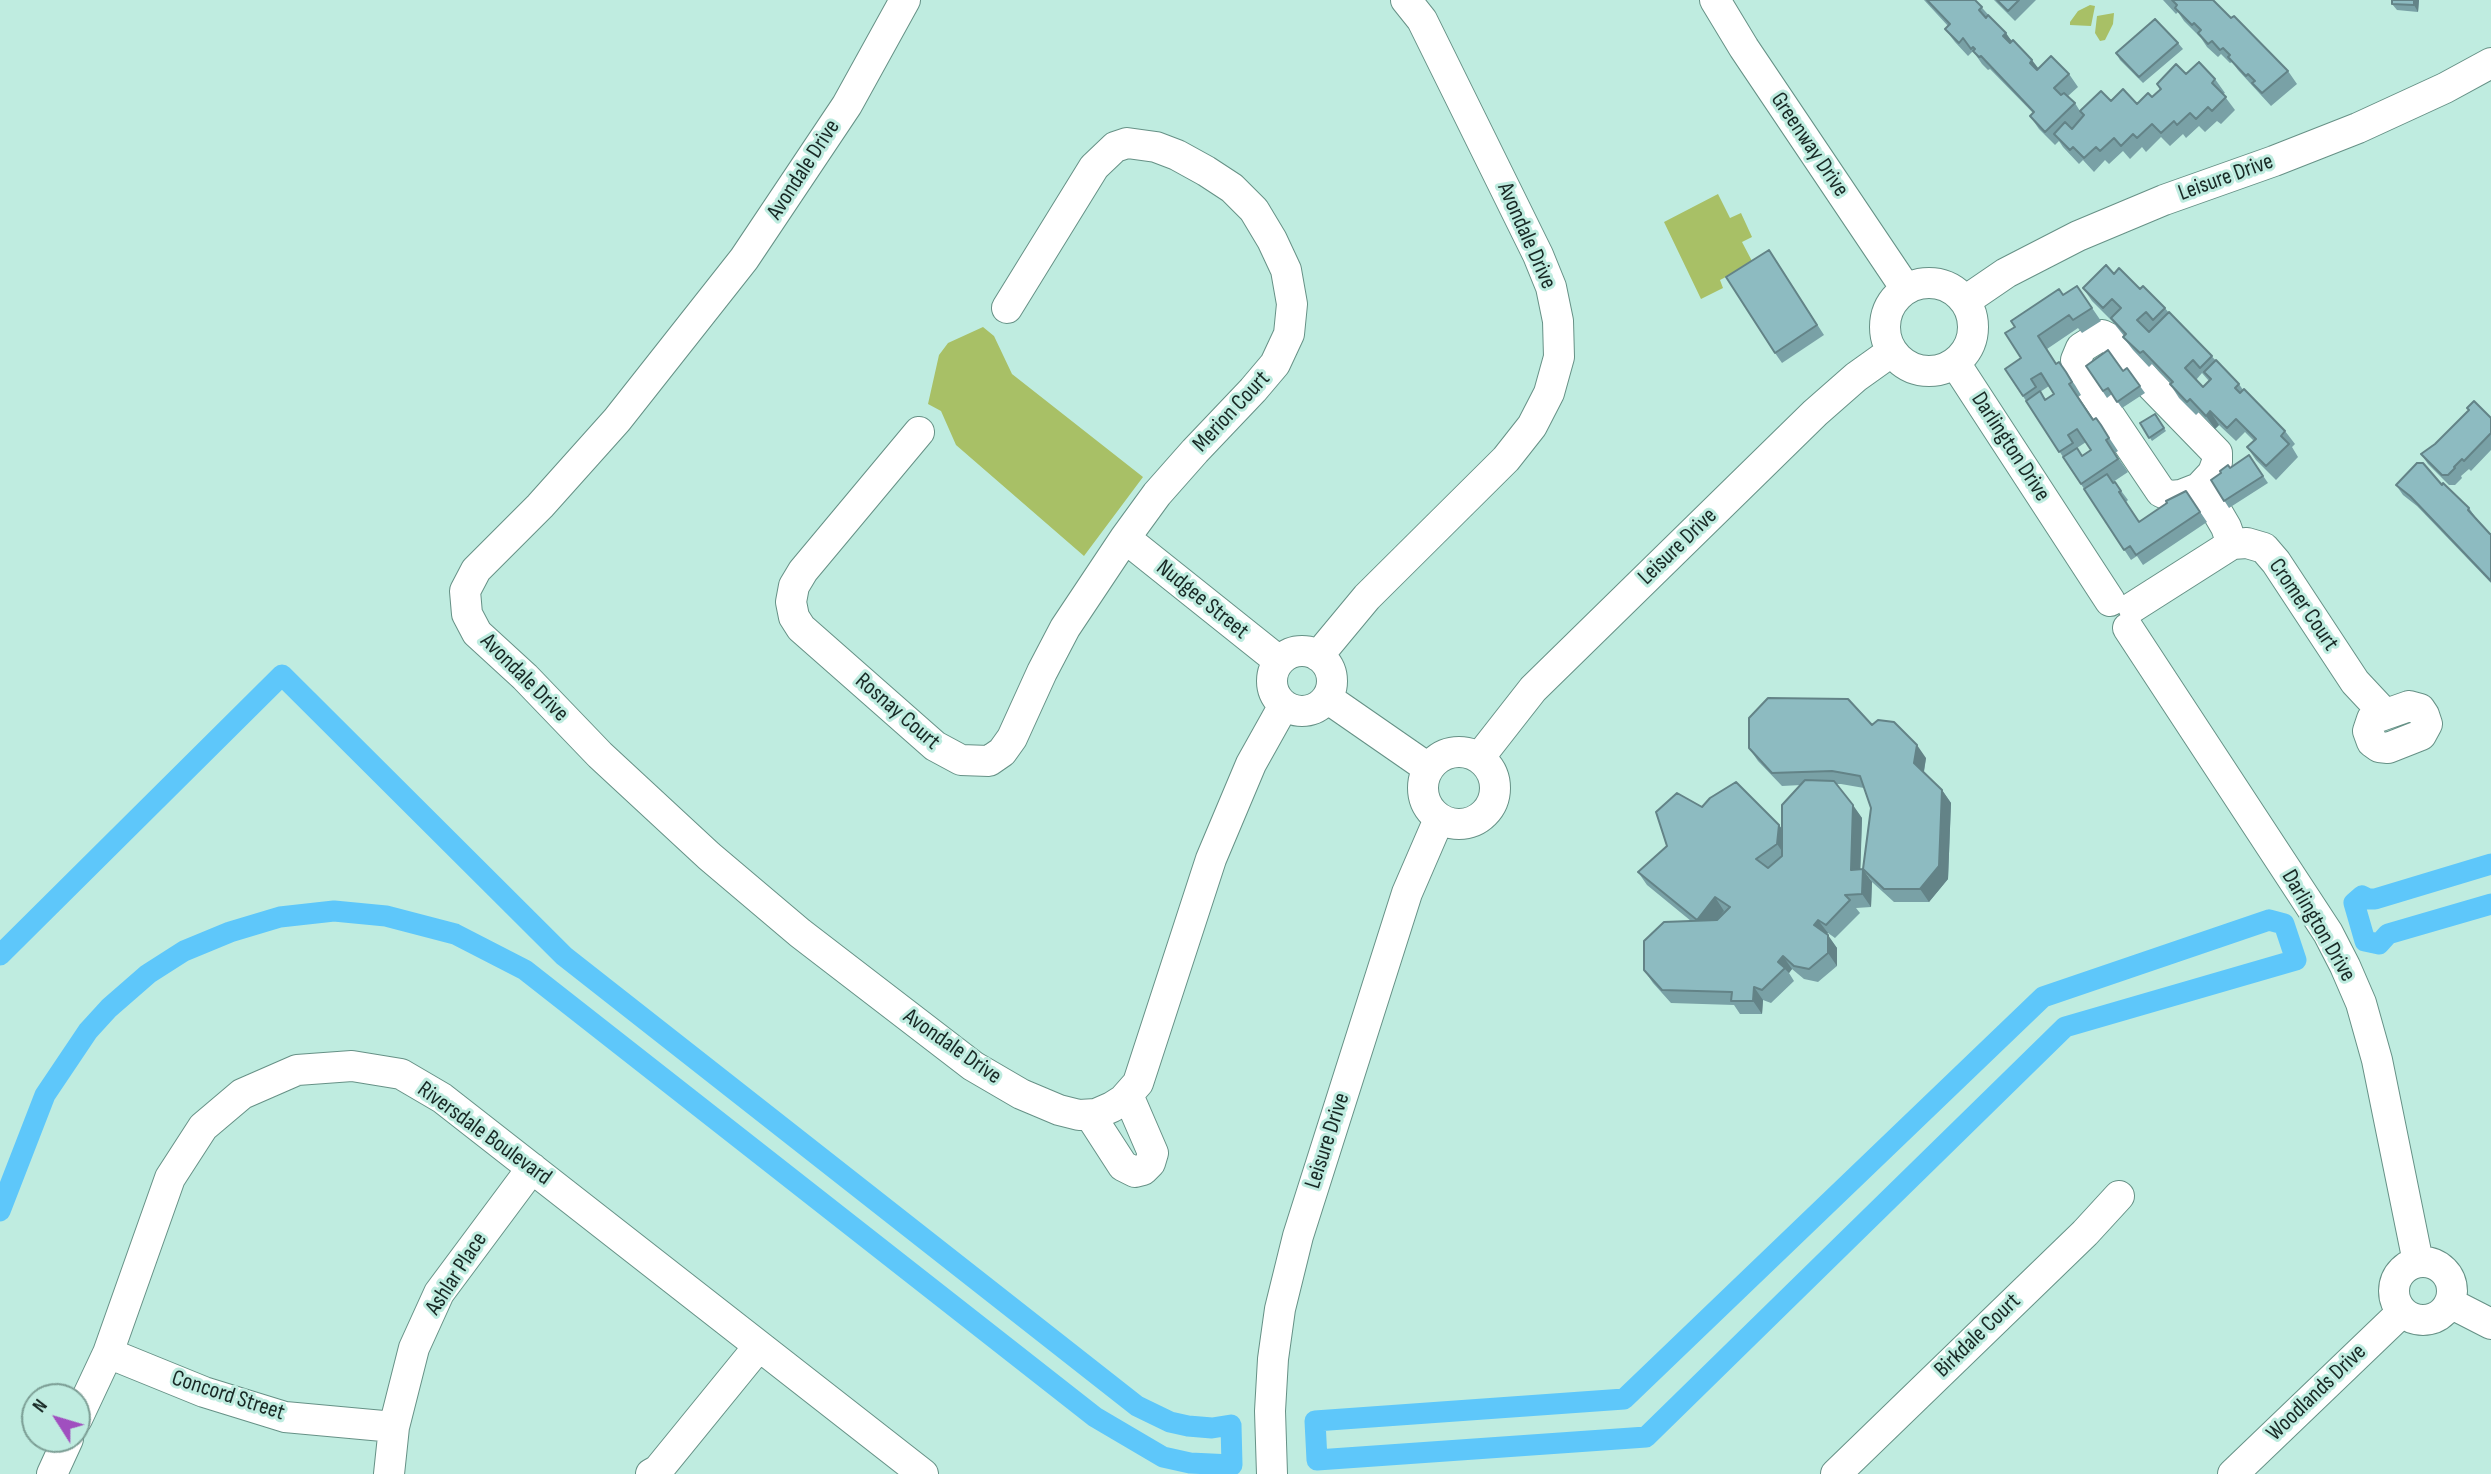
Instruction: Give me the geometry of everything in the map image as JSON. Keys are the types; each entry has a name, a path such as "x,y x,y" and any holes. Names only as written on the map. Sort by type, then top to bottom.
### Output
{"street":[{"name":"Avondale Drive","path":"905,0 847,105 744,259 617,420 540,506 476,569 465,591 467,614 477,633 525,677 600,755 709,856 800,933 984,1073 1021,1094 1059,1110 1090,1115"},
{"name":"Avondale Drive","path":"1318,656 1367,597 1506,459 1532,426 1549,393 1559,357 1556,310 1551,287 1538,255 1422,20 1406,0"},
{"name":"Greenway Drive","path":"1715,0 1906,289"},
{"name":"Leisure Drive","path":"1965,301 2006,273 2078,236 2164,200 2358,128 2445,88 2491,63"},
{"name":"Merion Court","path":"1007,308 1094,167 1115,147 1126,143 1156,147 1206,171 1232,188 1254,210 1272,240 1286,270 1292,304 1289,334 1275,365 1157,494 1125,538"},
{"path":"1938,283 1948,287 1965,301 1973,322 1973,334 1963,355 1955,363 1944,369 1920,371 1909,367 1891,352 1884,329 1885,317 1889,306 1906,289 1916,284 1938,283"},
{"path":"2102,335 2112,340 2148,382 2217,453 2213,473 2199,488 2170,496 2154,485 2078,369 2076,360 2081,348 2102,335"},
{"name":"Leisure Drive","path":"1479,758 1533,689 1815,413 1856,377 1891,352"},
{"name":"Darlington Drive","path":"1955,363 2124,612 2328,933 2345,966 2361,1003 2377,1060 2418,1262"},
{"name":"Rosnay Court","path":"919,432 803,571 794,586 791,602 794,617 801,628 948,755 961,761 975,762 989,761 1002,752 1013,738 1065,628 1125,538"},
{"path":"2124,612 2232,544 2212,503 2199,488"},
{"name":"Nudgee Street","path":"1125,538 1279,661"},
{"name":"Cromer Court","path":"2232,544 2248,543 2264,548 2355,682 2384,713"},
{"path":"1293,652 1310,652 1318,656 1325,662 1332,680 1327,698 1312,710 1292,710 1284,705 1278,700 1272,684 1272,676 1279,661 1293,652"},
{"path":"1327,698 1428,768"},
{"path":"1128,1095 1153,1153 1150,1163 1143,1170 1135,1172 1126,1168 1090,1115 1112,1107 1128,1095 1140,1077 1211,859 1251,764 1284,705"},
{"path":"1457,752 1469,753 1479,758 1494,779 1491,804 1484,814 1474,821 1450,824 1439,819 1429,809 1423,797 1423,783 1428,768 1445,755 1457,752"},
{"name":"Leisure Drive","path":"1272,1474 1270,1410 1273,1359 1280,1308 1298,1236 1407,893 1439,819"},
{"name":"Riversdale Boulevard","path":"91,1389 108,1353 170,1178 203,1127 242,1094 297,1070 352,1066 401,1074 442,1098 923,1474"},
{"name":"Ashlar Place","path":"388,1474 394,1427 414,1348 439,1293 532,1168"},
{"name":"Birkdale Court","path":"1836,1474 2085,1233 2119,1196"},
{"path":"2418,1262 2427,1262 2443,1269 2452,1285 2450,1303 2445,1311 2428,1320 2409,1318 2402,1312 2393,1296 2396,1278 2409,1265 2418,1262"},
{"path":"2450,1303 2491,1324"},
{"name":"Woodlands Drive","path":"2233,1474 2402,1312"},
{"path":"651,1474 658,1470 759,1346"},
{"name":"Concord Street","path":"108,1353 204,1392 285,1417 394,1427"},
{"path":"52,1474 62,1453"}],"green space":[{"path":"2090,5 2095,6 2091,26 2070,25 2078,11"},
{"path":"2114,13 2113,24 2105,40 2100,41 2095,33 2097,16"},
{"path":"1718,194 1730,218 1741,213 1752,237 1742,242 1753,263 1720,280 1723,288 1701,299 1664,222"},
{"path":"983,327 994,336 1012,374 1143,477 1084,556 956,445 941,411 928,404 939,355 948,343"}],"building":[{"path":"1927,0 1975,0 1982,7 1979,10 1986,18 1988,15 2006,33 2003,36 2010,43 2013,40 2032,60 2030,63 2037,70 2051,56 2069,74 2054,88 2075,103 2045,132 2030,116 2034,112 1981,56 1973,51 1975,49 1971,49 1963,38 1959,43 1945,29 1950,24"},
{"path":"1997,0 2019,0 2008,11"},
{"path":"2172,0 2213,0 2231,18 2234,16 2288,71 2262,93 2252,83 2255,81 2248,74 2246,76 2223,48 2220,50 2212,41 2208,44 2198,33 2201,30 2175,8 2177,5"},
{"path":"2392,0 2414,0 2414,5 2392,4"},
{"path":"2155,19 2178,43 2139,77 2116,53"},
{"path":"2199,62 2215,79 2212,83 2226,97 2212,111 2208,107 2196,119 2190,113 2177,125 2174,121 2161,133 2152,124 2137,138 2133,134 2121,146 2114,138 2100,151 2096,147 2084,158 2073,147 2070,150 2054,134 2065,122 2072,129 2084,115 2080,111 2101,91 2111,101 2123,89 2137,104 2148,93 2152,97 2161,89 2157,84 2176,64 2186,74"},
{"path":"1769,250 1817,325 1775,353 1726,277"},
{"path":"2106,265 2114,274 2119,268 2140,289 2143,286 2165,308 2153,320 2146,312 2137,320 2149,332 2169,312 2212,356 2200,368 2193,360 2185,368 2203,387 2211,379 2204,372 2216,360 2239,384 2235,388 2240,393 2244,389 2285,431 2281,436 2289,444 2266,466 2247,447 2256,439 2236,419 2227,428 2210,411 2206,416 2190,399 2187,402 2170,384 2173,382 2143,351 2140,353 2123,337 2126,334 2111,318 2121,308 2112,299 2103,308 2083,288"},
{"path":"2077,286 2092,308 2073,320 2069,315 2038,336 2056,364 2059,362 2066,372 2072,382 2069,384 2093,420 2096,418 2101,425 2109,438 2106,440 2118,459 2081,484 2063,457 2077,448 2082,456 2091,450 2077,429 2068,435 2073,443 2059,452 2026,401 2040,391 2045,400 2054,394 2041,373 2031,379 2036,387 2023,396 2005,369 2021,358 2005,333 2015,327 2011,321 2059,289 2063,295"},
{"path":"2108,350 2123,371 2127,368 2140,386 2117,402 2108,388 2103,391 2086,366"},
{"path":"2474,401 2491,418 2491,433 2448,475 2442,475 2421,454 2469,410 2467,408"},
{"path":"2155,414 2164,428 2149,438 2140,423"},
{"path":"2249,455 2263,476 2224,501 2211,480 2228,465 2230,468"},
{"path":"2417,463 2423,463 2491,534 2491,581 2410,496 2396,485"},
{"path":"2107,474 2121,491 2119,492 2139,522 2167,503 2166,501 2186,491 2200,512 2136,555 2130,546 2124,550 2084,489"},
{"path":"1768,698 1848,699 1872,725 1878,720 1894,722 1917,745 1914,763 1942,790 1939,866 1920,889 1884,889 1863,869 1871,808 1860,776 1832,771 1772,773 1749,748 1749,718"},
{"path":"1805,780 1834,781 1853,805 1851,870 1863,869 1862,894 1845,895 1850,900 1826,925 1818,920 1814,925 1828,935 1828,953 1809,969 1794,966 1783,956 1778,962 1785,968 1762,990 1754,987 1753,1001 1731,1001 1732,992 1662,990 1644,970 1644,941 1664,922 1717,920 1730,907 1715,897 1697,920 1638,872 1667,846 1656,812 1677,793 1702,807 1710,798 1736,782 1779,825 1777,844 1756,859 1768,868 1782,856 1782,805"}],"waterway":[{"path":"0,955 282,675 564,956 1137,1406 1170,1422 1188,1426 1212,1428 1231,1425 1232,1465 1190,1463 1163,1457 1095,1417 525,970 455,934 386,916 334,911 280,917 230,932 184,951 148,974 109,1008 88,1031 45,1095 0,1211"},
{"path":"2491,864 2375,899 2362,896 2354,903 2365,941 2379,944 2388,934 2491,904"},
{"path":"2269,920 2284,924 2296,960 2065,1027 1646,1437 1317,1460 1315,1421 1624,1399 2043,997 2269,920"}]}
